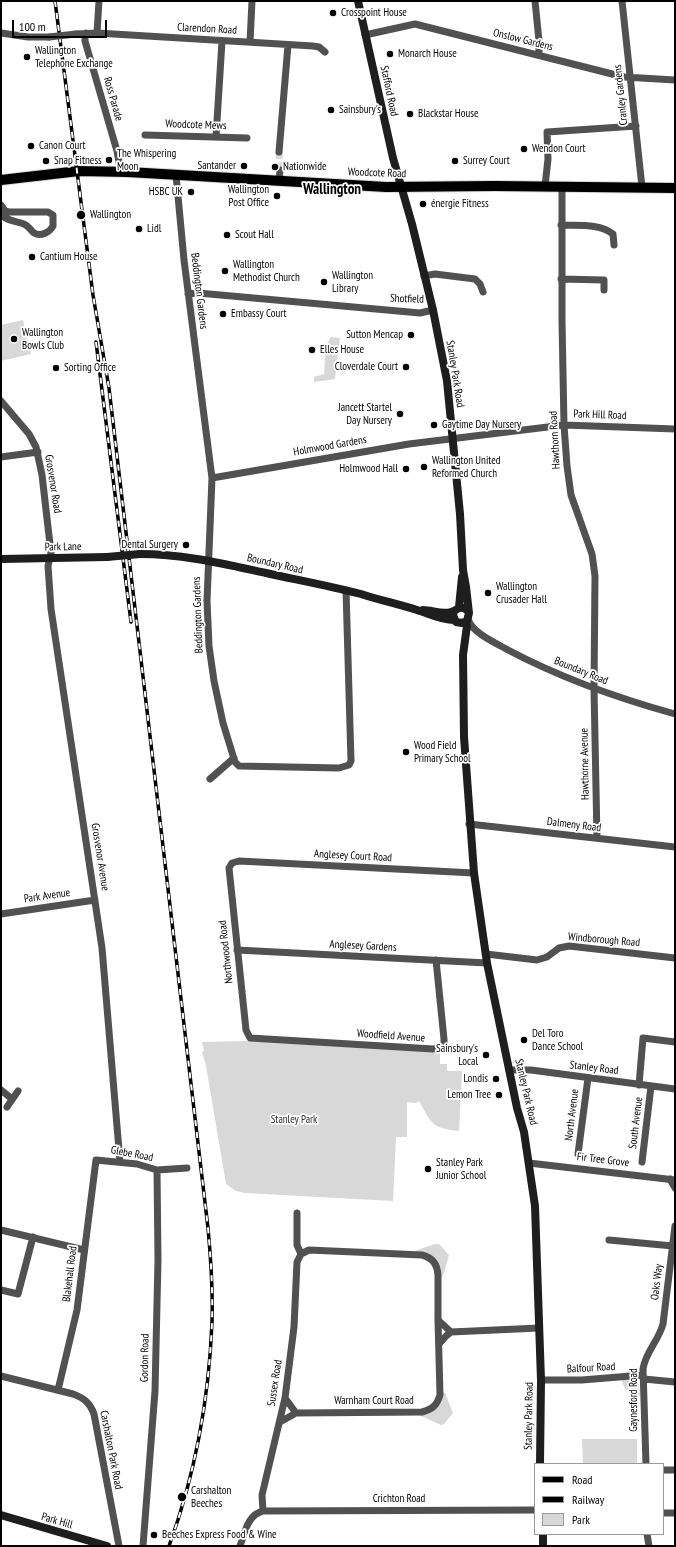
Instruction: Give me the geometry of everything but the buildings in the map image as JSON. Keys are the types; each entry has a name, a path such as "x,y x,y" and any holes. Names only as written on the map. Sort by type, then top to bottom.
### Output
{"main road":[{"name":"Stafford Road","path":"358,1 400,186"},
{"name":"Woodcote Road","path":"1,180 79,171 400,186 675,188"},
{"name":"Stanley Park Road","path":"400,186 409,213 433,310 447,381 460,514 463,570 466,587 461,632 461,648 463,655 464,737 474,873 487,963 517,1108 524,1132 535,1206 540,1328 540,1463"},
{"name":"Boundary Road","path":"125,556 140,554 163,554 208,560 346,590 448,620 463,619"},
{"name":"Park Lane","path":"1,559 125,556"},
{"name":"Stanley Park Road","path":"463,570 456,609 453,615 463,619"},
{"path":"456,609 465,608 463,619"},
{"name":"Boundary Road","path":"418,610 430,610 444,613 456,609"},
{"name":"Park Hill","path":"1,1515 82,1543 107,1546"},
{"path":"543,1535 543,1546"}],"street":[{"path":"97,33 99,1"},
{"path":"250,42 252,1"},
{"path":"535,1 539,55"},
{"name":"Cranley Gardens","path":"622,1 642,188"},
{"name":"Onslow Gardens","path":"365,35 415,24 630,78 675,80"},
{"name":"Clarendon Road","path":"1,33 28,38 97,33 316,47 325,52"},
{"name":"Ross Parade","path":"86,33 85,41 117,151 121,172"},
{"path":"216,137 222,41"},
{"path":"279,152 288,45"},
{"path":"545,186 548,159 547,132 636,126"},
{"name":"Woodcote Mews","path":"145,135 247,138"},
{"path":"279,181 280,170"},
{"name":"Beddington Gardens","path":"176,175 188,294 212,478 207,616 211,661 223,723 234,758"},
{"name":"Hawthorn Road","path":"562,186 561,279 564,424 568,482 594,565 594,689"},
{"path":"1,205 5,211 9,212 48,212 53,215 53,226 46,232 37,234 29,227 5,218 1,214"},
{"path":"561,225 588,226 610,232 614,236 614,245"},
{"path":"424,276 435,274 475,279 480,284 483,292"},
{"path":"561,279 604,280 604,290"},
{"name":"Shotfield","path":"188,294 198,293 414,312 433,310"},
{"name":"Grosvenor Road","path":"1,401 29,434 38,452 48,525 51,553 50,558"},
{"name":"Park Hill Road","path":"453,438 564,424 675,429"},
{"name":"Holmwood Gardens","path":"212,478 395,446 453,438"},
{"path":"1,457 38,452"},
{"name":"Grosvenor Avenue","path":"50,558 48,566 51,609 102,948 120,1162"},
{"path":"210,779 234,758 237,764 243,766 344,768 350,765 351,754 346,590"},
{"name":"Boundary Road","path":"463,619 481,634 538,665 621,699 675,714"},
{"name":"Hawthorne Avenue","path":"594,689 598,838"},
{"name":"Dalmeny Road","path":"470,824 675,847"},
{"name":"Anglesey Court Road","path":"232,863 239,861 474,873"},
{"name":"Northwood Road","path":"232,863 228,871 246,1030 250,1038"},
{"name":"Park Avenue","path":"1,914 95,900"},
{"name":"Windborough Road","path":"486,954 537,960 547,957 559,948 569,946 675,958"},
{"name":"Anglesey Gardens","path":"237,950 487,963"},
{"name":"Woodfield Avenue","path":"250,1038 433,1050 442,1048 444,1039 436,960"},
{"path":"639,1085 643,1038 675,1042"},
{"name":"Stanley Road","path":"510,1070 525,1070 675,1089"},
{"name":"North Avenue","path":"578,1154 588,1078"},
{"name":"South Avenue","path":"642,1162 651,1086"},
{"path":"1,1090 12,1099"},
{"path":"7,1106 18,1091"},
{"name":"Glebe Road","path":"96,1160 137,1164 156,1170 187,1168"},
{"name":"Blakehall Road","path":"58,1390 77,1310 96,1160"},
{"name":"Fir Tree Grove","path":"529,1163 673,1179"},
{"name":"Gordon Road","path":"143,1546 155,1391 158,1260 156,1170"},
{"path":"673,1179 675,1188"},
{"name":"Sussex Road","path":"263,1511 262,1495 285,1398 294,1327 297,1262 300,1254 297,1245 297,1213"},
{"name":"Oaks Way","path":"658,1339 663,1324 675,1226"},
{"path":"1,1230 84,1250"},
{"path":"1,1290 18,1294 33,1238"},
{"path":"609,1240 673,1246"},
{"name":"Warnham Court Road","path":"280,1422 296,1413 415,1412 428,1410 434,1407 438,1402 440,1395 436,1263 429,1256 422,1255 309,1250 300,1254"},
{"path":"438,1320 451,1332"},
{"path":"439,1344 451,1332 540,1328"},
{"name":"Gaynesford Road","path":"646,1463 643,1377 645,1361 658,1339"},
{"name":"Carshalton Park Road","path":"1,1376 58,1390 83,1398 92,1409 119,1546"},
{"name":"Balfour Road","path":"541,1380 582,1380 643,1377 675,1382"},
{"path":"285,1398 296,1413"},
{"path":"664,1470 675,1470"},
{"name":"Crichton Road","path":"263,1511 534,1510"},
{"path":"240,1546 251,1518 255,1514 263,1511"},
{"path":"664,1513 675,1513"},
{"path":"647,1535 649,1546"}],"green space":[{"name":"Wallington Bowls Club","path":"23,320 31,354 1,361 1,325"},
{"path":"331,337 340,338 335,379 314,382 314,377 324,374 326,345"},
{"name":"Stanley Park","path":"249,1041 440,1049 440,1064 447,1064 447,1071 462,1071 459,1131 450,1130 433,1124 419,1101 416,1103 407,1102 407,1137 396,1137 393,1201 245,1193 236,1191 226,1184 206,1066 202,1052 204,1051 202,1042"},
{"path":"439,1244 449,1255 444,1273 440,1279 438,1264 413,1253 417,1250"},
{"path":"630,1379 639,1384 640,1396 630,1394 624,1387 622,1380"},
{"path":"441,1391 445,1393 453,1413 444,1424 441,1425 421,1416 418,1413 428,1411"},
{"path":"582,1439 637,1439 637,1463 583,1463"}],"tunnel":[{"path":"279,152 280,170"}],"railway":[{"path":"55,1 93,295 109,388 210,1252 212,1322 208,1379 204,1408 186,1492 169,1546"},
{"path":"96,342 131,622"}],"place":[{"name":"Crosspoint House","path":"333,13"},
{"name":"Monarch House","path":"390,54"},
{"name":"Wallington Telephone Exchange","path":"27,57"},
{"name":"Sainsbury's","path":"331,110"},
{"name":"Blackstar House","path":"410,114"},
{"name":"Canon Court","path":"31,146"},
{"name":"Wendon Court","path":"524,149"},
{"name":"The Whispering Moon","path":"109,160"},
{"name":"Snap Fitness","path":"46,161"},
{"name":"Surrey Court","path":"455,161"},
{"name":"Santander","path":"244,166"},
{"name":"Nationwide","path":"275,167"},
{"name":"HSBC UK","path":"191,192"},
{"name":"Wallington Post Office","path":"277,196"},
{"name":"énergie Fitness","path":"423,204"},
{"name":"Wallington","path":"81,215"},
{"name":"Lidl","path":"139,229"},
{"name":"Scout Hall","path":"227,235"},
{"name":"Cantium House","path":"32,257"},
{"name":"Wallington Methodist Church","path":"225,271"},
{"name":"Wallington Library","path":"324,282"},
{"name":"Embassy Court","path":"223,314"},
{"name":"Sutton Mencap","path":"411,335"},
{"name":"Wallington Bowls Club","path":"14,339"},
{"name":"Elles House","path":"312,350"},
{"name":"Cloverdale Court","path":"406,367"},
{"name":"Sorting Office","path":"56,368"},
{"name":"Jancett Startel Day Nursery","path":"400,414"},
{"name":"Gaytime Day Nursery","path":"434,425"},
{"name":"Wallington United Reformed Church","path":"424,467"},
{"name":"Holmwood Hall","path":"406,469"},
{"name":"Dental Surgery","path":"186,545"},
{"name":"Wallington Crusader Hall","path":"488,593"},
{"name":"Wood Field Primary School","path":"406,752"},
{"name":"Del Toro Dance School","path":"524,1040"},
{"name":"Sainsbury's Local","path":"486,1055"},
{"name":"Londis","path":"496,1079"},
{"name":"Lemon Tree","path":"499,1095"},
{"name":"Stanley Park Junior School","path":"428,1169"},
{"name":"Carshalton Beeches","path":"182,1497"},
{"name":"Beeches Express Food & Wine","path":"154,1535"}],"district":[{"name":"Wallington","path":"332,190"}]}
